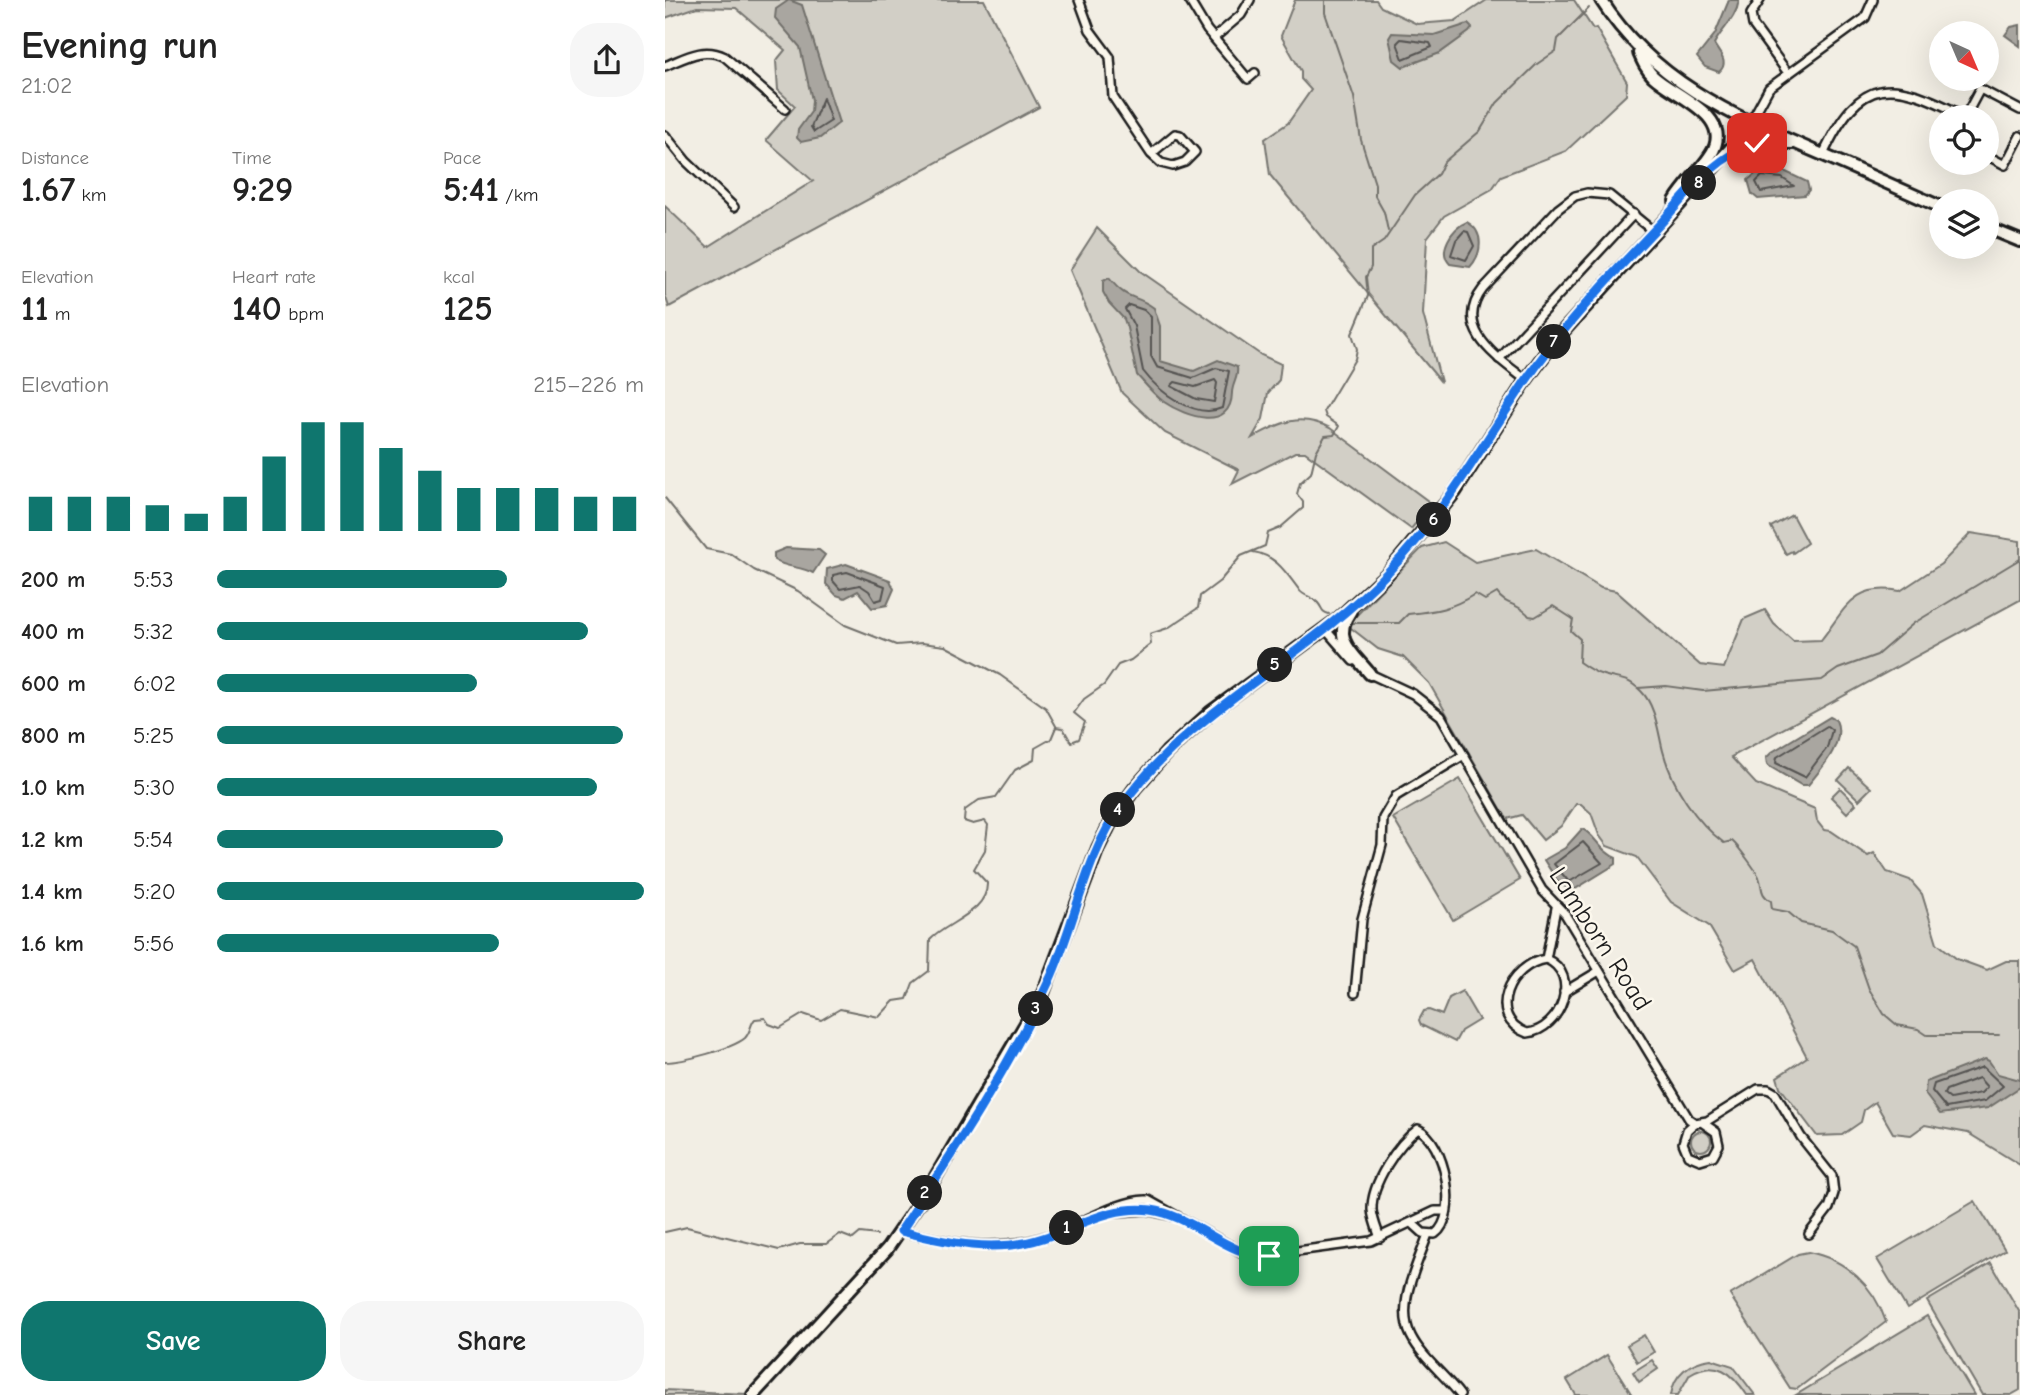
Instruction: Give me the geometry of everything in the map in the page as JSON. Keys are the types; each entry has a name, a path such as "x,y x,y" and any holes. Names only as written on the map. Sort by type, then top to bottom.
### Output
{"main road":[{"path":"1601,0 1635,44 1652,75 1707,115 1716,129 1713,152 1687,181 1665,218"},
{"path":"1635,44 1690,91 1751,122 1929,202"},
{"path":"1370,674 1341,636 1343,622 1443,509 1526,380 1572,320 1719,161 1751,122"},
{"path":"1719,161 1757,143 1797,143"},
{"path":"1999,233 2020,242"},
{"path":"753,1395 901,1231 988,1093 1042,996 1098,848 1122,805 1167,752 1195,725 1358,603"}],"street":[{"path":"1079,0 1090,30 1110,57 1113,97 1151,155 1161,163 1173,166 1185,162 1195,152 1180,135 1175,134 1151,155"},
{"path":"1189,0 1214,38 1248,79 1255,74"},
{"path":"1214,38 1241,15 1250,0"},
{"path":"1760,0 1751,14 1753,25 1788,73"},
{"path":"1751,122 1769,88 1865,18 1873,0"},
{"path":"665,66 703,52 714,52 725,57 785,109"},
{"path":"1971,105 1980,89 2020,110"},
{"path":"1823,155 1849,108 1883,90 1917,93 1941,105"},
{"path":"665,135 686,161 734,208"},
{"path":"1999,162 2005,165 2020,136"},
{"path":"1526,380 1499,359 1477,336 1471,317 1477,298 1558,209 1575,196 1587,193 1609,195 1653,231"},
{"path":"1499,359 1634,214"},
{"name":"Lamborn Road","path":"1325,629 1351,659 1370,674 1430,705 1441,716 1542,890 1556,908 1565,914 1686,1116 1698,1123"},
{"path":"1355,993 1362,919 1382,845 1383,818 1397,796 1464,755"},
{"path":"1546,959 1556,908"},
{"path":"1546,959 1558,970 1564,992 1559,1012 1546,1027 1527,1033 1511,1023 1505,1002 1508,987 1525,966 1546,959"},
{"path":"1564,992 1599,971"},
{"path":"1698,1123 1714,1129 1719,1140 1713,1156 1700,1160 1688,1155 1683,1143 1686,1130 1698,1123 1758,1089 1773,1091 1801,1137 1830,1170 1834,1183 1829,1208 1809,1234"},
{"path":"1380,1238 1372,1211 1374,1197 1395,1150 1418,1129 1433,1140 1445,1176 1447,1201 1439,1230 1428,1234"},
{"path":"901,1231 969,1247 1010,1245 1042,1239 1105,1213 1153,1211 1190,1222 1243,1253 1260,1256 1344,1247 1380,1238 1435,1211 1444,1211"},
{"path":"1412,1223 1428,1234"},
{"path":"1428,1234 1407,1298 1407,1323 1416,1342 1460,1395"}],"shaded area":[{"path":"665,0 984,0 1039,107 669,307 665,295 665,206 708,247 813,181 766,140 795,106 778,90 776,61 785,50 736,8 697,7 665,18"},
{"path":"1295,0 1376,0 1381,7 1417,24 1455,21 1487,0 1574,0 1593,29 1596,28 1627,82 1626,95 1566,151 1501,176 1492,189 1444,216 1427,238 1423,314 1441,382 1270,175 1265,139 1288,123 1311,90 1301,79 1301,71 1281,36"},
{"path":"1097,228 1140,271 1261,355 1281,364 1279,380 1268,393 1263,419 1252,438 1290,421 1309,421 1330,428 1432,504 1411,529 1305,452 1295,452 1232,484 1239,470 1165,433 1122,393 1070,270"},
{"path":"1792,515 1807,543 1793,553 1792,551 1786,554 1771,527"},
{"path":"1971,533 2020,541 2020,600 1731,757 1756,784 1815,809 1817,821 1824,830 1831,831 1868,856 1874,853 1887,872 1910,880 1922,894 1937,943 1957,959 1987,970 2006,961 2020,961 2020,1165 1968,1133 1925,1125 1911,1135 1893,1133 1875,1102 1864,1110 1861,1122 1842,1135 1817,1136 1780,1087 1777,1077 1807,1057 1755,959 1735,970 1709,926 1671,902 1637,857 1607,846 1599,835 1591,813 1581,804 1576,804 1561,826 1543,840 1522,815 1507,819 1429,683 1403,657 1378,649 1347,625 1422,548 1444,542 1475,562 1536,549 1601,588 1616,591 1700,665 1724,668 1744,619 1765,610 1774,624 1793,641 1821,640 1845,608 1861,594 1884,589 1900,591 1941,564"},
{"path":"1849,768 1871,788 1859,800 1838,780"},
{"path":"1460,779 1520,880 1453,920 1393,818"},
{"path":"1840,788 1856,804 1847,813 1831,797"},
{"path":"1462,991 1479,1020 1461,1031 1455,1042 1421,1025 1419,1020 1424,1011 1442,1015 1449,998"},
{"path":"1701,1131 1708,1134 1711,1141 1708,1148 1701,1151 1694,1148 1691,1141 1694,1134"},
{"path":"1975,1201 2005,1250 1907,1309 1877,1259"},
{"path":"1808,1252 1835,1261 1857,1276 1874,1297 1886,1322 1797,1389 1790,1388 1730,1295 1798,1254"},
{"path":"1991,1263 2020,1313 2020,1390 2011,1395 1982,1395 1927,1301"},
{"path":"1927,1316 1974,1395 1796,1395"},
{"path":"1644,1335 1654,1352 1637,1362 1627,1345"},
{"path":"1607,1355 1632,1395 1576,1395 1567,1380"},
{"path":"1711,1359 1733,1366 1755,1395 1747,1395 1730,1374 1708,1367 1690,1374 1678,1395 1671,1395 1675,1381 1684,1370"},
{"path":"1652,1360 1658,1369 1639,1382 1633,1372"},
{"path":"665,1390 748,1394 665,1395"}],"water":[{"path":"789,0 802,5 839,123 820,138 801,142 797,138 798,130 811,112 812,100 800,47 775,18 776,9"},
{"path":"1729,0 1739,0 1732,18 1714,44 1724,61 1719,72 1705,67 1697,57 1715,34"},
{"path":"1468,24 1472,28 1469,32 1440,53 1403,67 1394,60 1389,38 1392,33 1434,35"},
{"path":"2020,25 2020,46 2005,35 2011,27"},
{"path":"1760,170 1784,171 1807,182 1809,190 1805,195 1758,199 1752,194 1748,180"},
{"path":"1467,222 1477,231 1479,237 1477,256 1470,267 1450,264 1445,253 1448,240 1456,229"},
{"path":"1109,278 1127,295 1154,308 1160,326 1160,361 1194,371 1218,360 1237,367 1230,405 1224,413 1206,418 1173,408 1160,399 1137,375 1124,319 1103,292 1103,281"},
{"path":"786,548 819,550 825,555 813,573 774,560 774,553"},
{"path":"846,564 890,580 894,589 887,605 872,608 858,591 845,598 836,595 826,584 827,569"},
{"path":"1830,717 1836,720 1838,737 1826,763 1808,785 1801,785 1767,765 1766,758 1772,752"},
{"path":"1582,829 1616,858 1616,864 1572,891 1558,882 1544,860 1565,848"},
{"path":"1985,1059 1998,1074 2020,1080 2020,1087 1988,1108 1940,1114 1925,1094 1926,1082"}],"waterway":[{"path":"1325,0 1325,13 1354,97 1361,140 1375,184 1375,196 1384,212 1388,231"},
{"path":"665,1062 707,1054 739,1042 747,1036 755,1019 765,1018 769,1024 780,1028 803,1014 821,1020 840,1009 879,1017 894,1001 907,999 913,983 929,971 930,940 974,909 986,893 987,883 974,869 985,850 988,825 985,821 973,824 964,821 965,810 979,800 996,797 1015,770 1034,760 1035,748 1051,739 1056,727 1063,728 1071,742 1079,739 1085,722 1074,713 1084,699 1104,685 1118,665 1131,660 1151,644 1150,634 1168,628 1198,608 1200,596 1220,581 1241,556 1265,546 1268,533 1280,528 1303,508 1303,502 1297,494 1300,483 1311,473 1316,452 1325,436 1334,435 1339,426 1326,417 1324,411 1355,359 1357,349 1352,334 1368,296 1366,277 1371,267 1371,250 1384,241 1415,195 1438,174 1444,162 1480,131 1497,103 1537,64 1556,51 1558,39 1589,8"},
{"path":"665,498 706,549 731,554 754,570 798,591 845,625 896,645 922,643 945,646 1000,675 1046,708 1056,726"},
{"path":"1253,552 1275,561 1302,593 1316,601 1323,611 1329,614"},
{"path":"1638,688 1666,686 1703,691 1822,680 1838,669 1877,655 1914,623 2020,559"},
{"path":"1352,623 1399,623 1408,614 1443,609 1475,594 1485,600 1497,593 1529,616 1535,617 1553,606 1573,619 1571,631 1580,639 1579,662 1597,673 1631,683 1646,697 1656,720 1667,764 1686,802 1704,825 1724,843 1732,841 1742,853 1759,877 1763,893 1771,901 1772,909 1788,912 1801,923 1832,930 1854,946 1869,989 1884,1014 1897,1025 1918,1029 1927,1035 1999,1035"},
{"path":"665,1232 687,1227 779,1250 800,1244 826,1244 840,1234 853,1239 860,1233 877,1235"}],"route":[{"path":"1269,1256 1243,1253 1190,1222 1146,1210 1105,1213 1042,1239 1010,1245 969,1247 901,1231 1025,1029 1056,966 1098,848 1113,818 1135,788 1167,752 1211,712 1337,620 1388,573 1443,509 1526,380 1572,320 1719,161 1757,143"}]}
